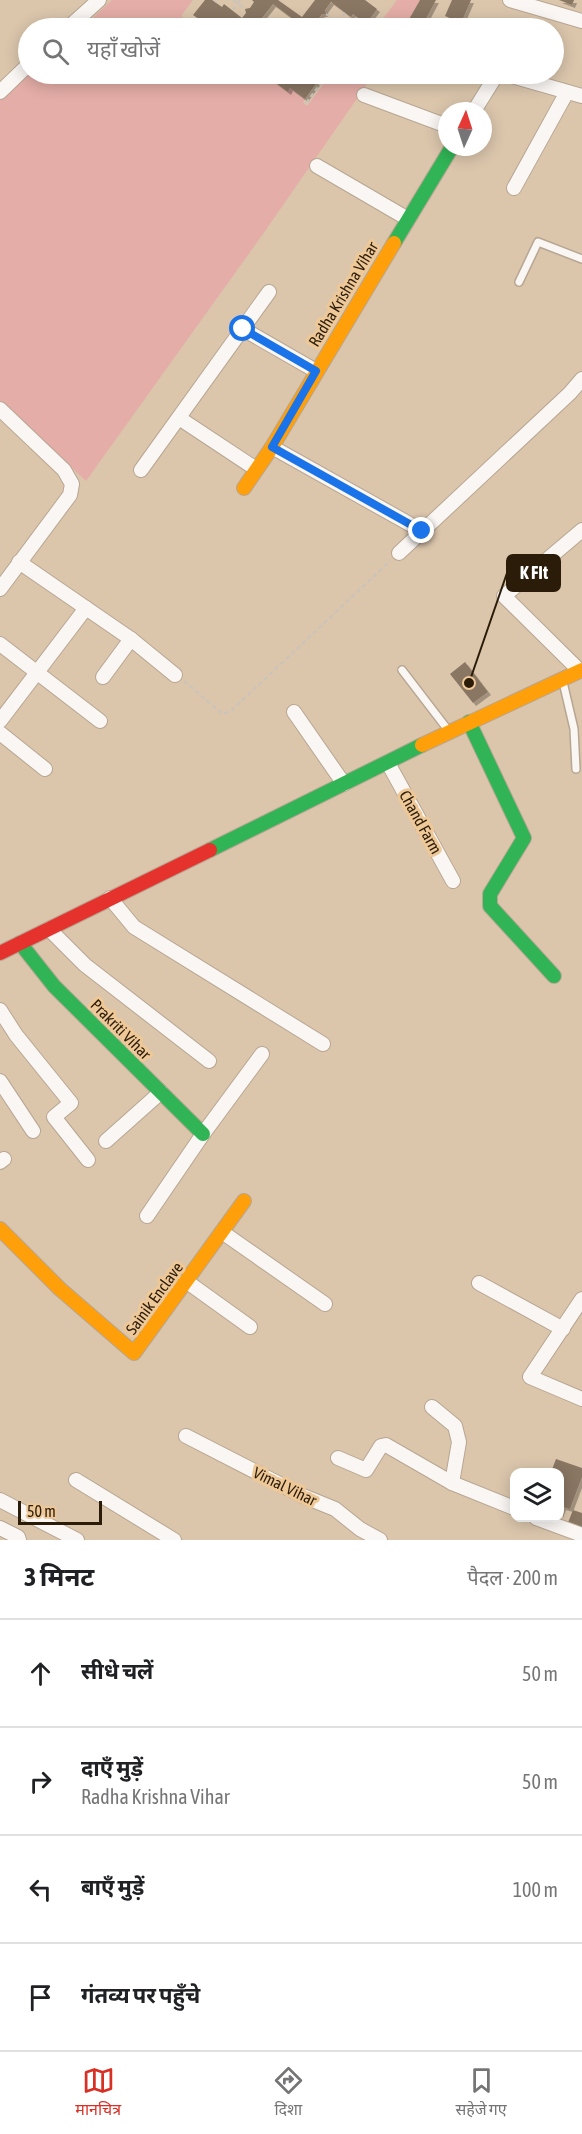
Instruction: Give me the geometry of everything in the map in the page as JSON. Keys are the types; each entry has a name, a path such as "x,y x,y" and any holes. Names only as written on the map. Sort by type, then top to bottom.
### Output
{"street":[{"path":"79,18 99,0"},
{"path":"510,0 582,21"},
{"path":"0,92 18,75"},
{"path":"480,102 491,84"},
{"path":"539,84 582,96"},
{"path":"514,188 567,92"},
{"path":"364,95 438,123"},
{"name":"Radha Krishna Vihar","path":"244,488 272,447 446,156"},
{"path":"317,166 408,219"},
{"path":"141,470 269,292"},
{"path":"243,329 316,371"},
{"path":"399,553 570,393 582,379"},
{"path":"0,409 64,470 72,484 70,495 0,589"},
{"path":"179,418 256,469"},
{"path":"272,447 422,531"},
{"path":"0,953 449,731 581,670 504,596 582,530"},
{"path":"19,562 131,639 178,677"},
{"path":"0,721 86,608"},
{"path":"103,677 131,639"},
{"path":"0,644 100,722"},
{"path":"294,712 344,783"},
{"path":"469,722 524,838 490,894 490,906 554,976"},
{"path":"0,733 45,769"},
{"name":"Chand Farm","path":"388,763 453,881"},
{"path":"110,898 134,927 323,1044"},
{"path":"49,929 85,965 209,1061"},
{"name":"Prakriti Vihar","path":"20,943 54,986 203,1134"},
{"path":"0,1010 16,1035 71,1102 54,1117 88,1160"},
{"path":"147,1216 203,1134 262,1054"},
{"path":"0,1081 33,1131"},
{"path":"106,1141 161,1092"},
{"name":"Sainik Enclave","path":"0,1229 60,1289 134,1353 244,1201"},
{"path":"222,1232 325,1304"},
{"path":"186,1281 250,1327"},
{"path":"478,1283 563,1329"},
{"path":"582,1299 530,1377 582,1399"},
{"path":"432,1407 455,1426 459,1442 452,1483"},
{"name":"Vimal Vihar","path":"186,1436 303,1496 335,1509 360,1529 380,1540"},
{"path":"338,1458 366,1470 381,1446 386,1445 452,1483 510,1506"},
{"path":"76,1480 174,1540"},
{"path":"0,1500 76,1540"},
{"path":"547,1522 582,1535"},
{"path":"0,1528 18,1536 19,1540"}],"lane":[{"path":"519,282 538,242 582,259"},
{"path":"402,670 449,731"},
{"path":"562,679 574,729 576,769"}],"path":[{"path":"233,0 239,2 245,9"},
{"path":"233,10 239,2"},
{"path":"342,18 345,13"},
{"path":"326,14 331,18"},
{"path":"306,103 320,84"},
{"path":"178,677 223,714 231,711 399,553"}],"shaded area":[{"path":"112,0 193,0 181,16 184,18 93,18"},
{"path":"397,0 420,0 410,18 384,18"},
{"path":"18,83 279,84 288,91 290,88 305,99 303,102 307,106 324,84 367,84 86,481 0,401 0,99"}],"building":[{"path":"205,0 212,0 222,7 224,4 242,18 197,18 193,15"},
{"path":"252,0 278,0 302,17 315,0 365,0 377,9 370,18 358,18 353,14 351,17 331,2 325,10 326,14 322,14 319,18 292,18 273,4 262,18 242,18 246,13 245,9 250,8 254,2"},
{"path":"420,0 436,0 426,18 410,18"},
{"path":"452,0 471,0 463,18 445,16"},
{"path":"559,0 574,0 572,5"},
{"path":"277,84 316,84 305,99 290,88 288,92"},
{"path":"465,662 488,692 473,703 450,674"},
{"path":"556,1459 582,1468 582,1477 570,1509 564,1507 564,1468 553,1468"},
{"path":"573,1510 582,1513 582,1530 567,1525"}],"traffic: fast":[{"path":"394,243 447,156"},
{"path":"469,722 524,838 490,894 490,906 554,976"},
{"path":"210,850 422,745"},
{"path":"20,943 54,986 203,1134"}],"traffic: slow":[{"path":"244,488 272,447 394,243"},
{"path":"422,745 582,670"},
{"path":"0,1229 60,1289 134,1353 244,1201"}],"traffic: jam":[{"path":"0,953 210,850"}],"place":[{"name":"K FIt","path":"469,683"}],"route":[{"path":"243,329 316,371 272,447 422,531"}]}
